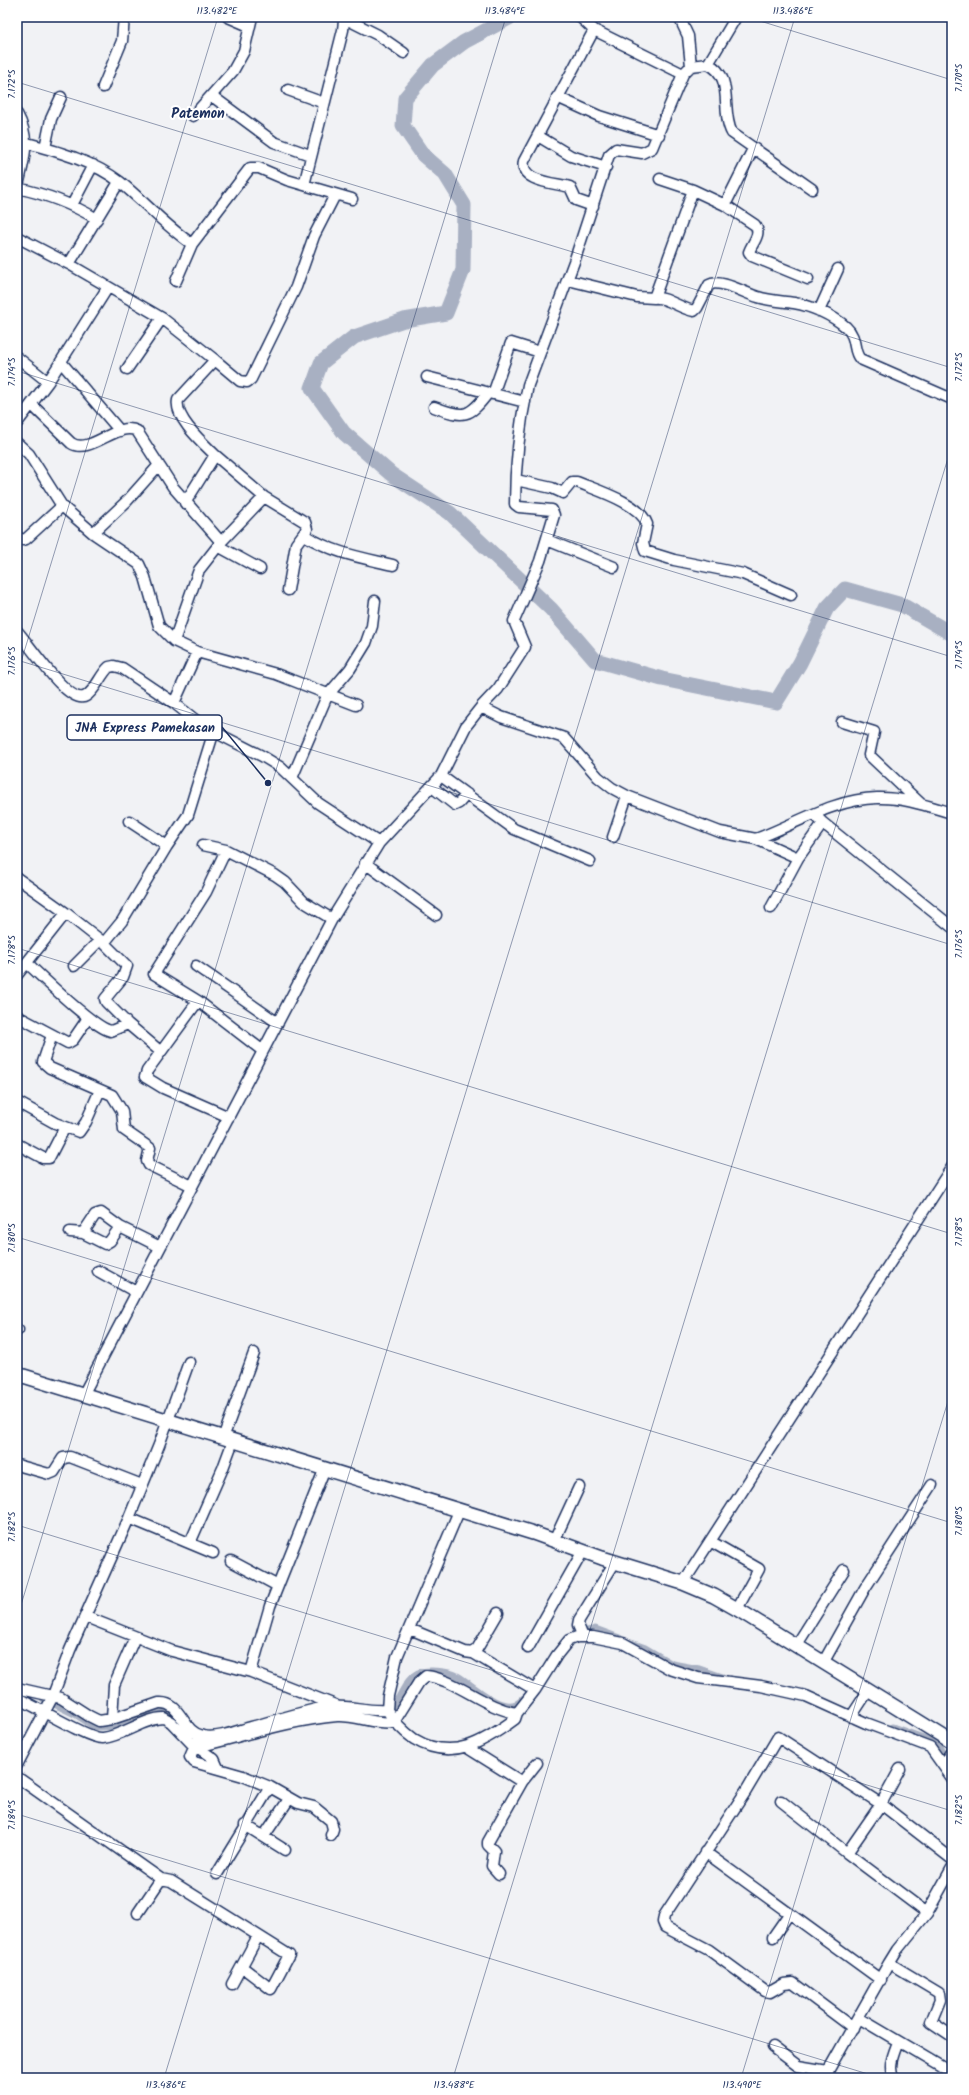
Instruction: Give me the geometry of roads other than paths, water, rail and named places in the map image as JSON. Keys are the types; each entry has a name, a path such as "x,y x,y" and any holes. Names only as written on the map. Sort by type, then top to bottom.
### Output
{"main road":[{"path":"17,1374 325,1468 683,1583 737,1609 868,1691 920,1734 952,1742"}],"street":[{"path":"103,87 122,41 124,17"},
{"path":"193,116 229,76 244,51 250,22 228,17"},
{"path":"342,17 392,44 404,53"},
{"path":"304,185 310,155 343,30 344,21 342,17"},
{"path":"580,17 594,30 683,74"},
{"path":"679,17 688,36 691,66"},
{"path":"708,64 736,17"},
{"path":"593,206 576,200 570,187 534,178 526,174 523,168 524,161 594,30"},
{"path":"83,1395 332,919 365,863 379,844 441,776 466,726 498,689 524,648 524,641 514,623 537,571 554,512 550,510 516,506 516,480 525,402 540,352 568,280 612,150 616,149 646,152 652,148 659,135 683,74 691,66 708,64 714,67 722,76 729,128 736,136 753,149 812,189"},
{"path":"288,90 324,103"},
{"path":"212,96 274,142 310,155"},
{"path":"45,148 51,120 61,97"},
{"path":"557,98 588,112 659,135"},
{"path":"17,114 25,133 27,143 17,189 46,195 72,205 97,219"},
{"path":"538,136 571,156 606,167"},
{"path":"27,143 93,165 119,182 169,228 192,244"},
{"path":"725,205 753,149"},
{"path":"72,205 93,165"},
{"path":"176,282 192,244 250,168 255,167 265,170 304,185 352,199"},
{"path":"660,179 693,190 725,205 752,221 758,228 757,235 749,251 752,256 808,279"},
{"path":"69,264 119,182"},
{"path":"654,298 693,190"},
{"path":"17,237 69,264 162,318 240,381 245,382 251,379 296,288 314,236 335,195"},
{"path":"819,311 838,269"},
{"path":"568,280 637,297 661,297 680,308 694,311 699,305 709,285 718,283 758,298 800,304 836,319 847,328 855,340 856,354 860,359 952,399"},
{"path":"17,423 48,382 108,287"},
{"path":"127,368 162,318"},
{"path":"434,406 452,413 466,414 476,408 491,393 511,343 540,352"},
{"path":"18,358 48,382"},
{"path":"215,360 180,396 177,404 186,424 215,455 264,498 305,522 307,529 296,544 288,590"},
{"path":"61,362 120,431"},
{"path":"427,377 525,402"},
{"path":"32,405 71,443 77,446 88,444 129,428 137,431 185,503 220,544 260,569"},
{"path":"17,443 29,454 62,506 93,533 133,558 139,564 145,577 159,626 174,641 197,652 276,674 327,696 356,705"},
{"path":"185,503 215,455"},
{"path":"93,533 127,501 159,466"},
{"path":"516,480 554,488 562,493 574,482 598,491 627,504 645,519 647,528 643,546 645,551 674,560 743,574 791,595"},
{"path":"174,641 199,570 220,544 264,498"},
{"path":"18,540 26,539 62,506"},
{"path":"304,535 324,547 343,554 393,565"},
{"path":"547,540 614,567"},
{"path":"292,778 327,696 350,669 366,643 372,626 375,601"},
{"path":"17,631 54,676 74,696 78,698 87,696 106,670 114,666 122,668 174,703 191,718 262,756 292,778 318,804 379,844"},
{"path":"174,703 197,652"},
{"path":"481,708 501,717 564,738 598,777 612,788 627,796 720,832 756,839 798,858"},
{"path":"842,722 874,732 875,735 869,752 871,758 921,804"},
{"path":"74,966 102,942 122,921 167,846 188,815 214,731"},
{"path":"441,776 514,829 590,861"},
{"path":"432,787 455,805 459,803 467,794"},
{"path":"613,837 627,796"},
{"path":"756,839 814,814 853,801 878,798 921,804 952,814"},
{"path":"814,814 823,823 952,927"},
{"path":"129,821 167,846"},
{"path":"771,908 798,858 823,823"},
{"path":"203,845 226,850 282,880 304,902 332,919"},
{"path":"226,850 206,892 154,973 155,976 198,1001 263,1051"},
{"path":"365,863 436,915"},
{"path":"17,878 66,913 102,942 127,966 123,977 106,996 105,1000 128,1024 161,1052"},
{"path":"17,975 66,913"},
{"path":"27,963 88,1018 108,1031 122,1028 128,1024"},
{"path":"196,966 278,1023"},
{"path":"198,1001 145,1074 146,1078 229,1117"},
{"path":"17,1016 66,1042 71,1043 88,1018"},
{"path":"52,1035 43,1062 50,1068 112,1095 117,1100 122,1111 125,1131 150,1148 147,1161 149,1165 192,1186"},
{"path":"17,1102 76,1132 80,1131 100,1090"},
{"path":"17,1144 43,1158 49,1158 65,1127"},
{"path":"683,1583 952,1168"},
{"path":"83,1233 97,1213 104,1214 120,1227 160,1247"},
{"path":"70,1232 83,1233 105,1244 110,1241 120,1227"},
{"path":"98,1271 136,1292"},
{"path":"190,1543 213,1492 254,1353"},
{"path":"17,1766 49,1703 70,1650 129,1518 189,1362"},
{"path":"17,1465 49,1474 54,1472 63,1458 70,1457 142,1485"},
{"path":"251,1672 270,1606 325,1468"},
{"path":"823,1663 865,1588 932,1485"},
{"path":"554,1541 579,1487"},
{"path":"390,1716 394,1666 459,1511"},
{"path":"129,1518 213,1553"},
{"path":"710,1541 759,1569 737,1609"},
{"path":"528,1648 583,1551"},
{"path":"231,1561 278,1586"},
{"path":"581,1633 580,1617 615,1562"},
{"path":"796,1646 844,1570"},
{"path":"473,1653 498,1613"},
{"path":"86,1617 172,1652 251,1672 337,1706 390,1716 412,1737 429,1747 445,1750 466,1747 510,1724 516,1718 517,1713 531,1687 568,1640 581,1633 592,1637 623,1643 670,1669 698,1678 794,1692 853,1714 920,1734 934,1750 947,1758 952,1778"},
{"path":"410,1629 464,1652 473,1653 531,1687"},
{"path":"112,1719 114,1685 135,1637"},
{"path":"197,1742 335,1716 354,1717 380,1723 390,1716 418,1682 426,1676 463,1691 498,1709 517,1713"},
{"path":"17,1688 49,1703 96,1738 108,1737 164,1718 197,1742 214,1759 218,1768"},
{"path":"853,1714 868,1691"},
{"path":"17,1698 49,1703 70,1703 95,1719 103,1721 159,1703 166,1703 174,1707 188,1726 197,1742"},
{"path":"331,1835 333,1824 320,1810 289,1799 270,1787 191,1760 190,1753 197,1742 211,1737 234,1732 310,1710 337,1706"},
{"path":"853,2028 793,1982 784,1984 770,1992 765,1990 709,1950 663,1925 664,1916 746,1791 778,1737 881,1804 952,1859"},
{"path":"466,1747 522,1782"},
{"path":"499,1874 492,1866 494,1851 488,1845 488,1842 522,1782 537,1763"},
{"path":"847,1853 881,1804 900,1769"},
{"path":"17,1777 161,1879 171,1881 289,1955 287,1962 271,1988 242,1967"},
{"path":"217,1874 270,1787"},
{"path":"264,1836 289,1799"},
{"path":"781,1801 926,1913"},
{"path":"246,1825 285,1850"},
{"path":"705,1852 881,1980"},
{"path":"773,2046 798,2066 829,2075 889,1963 926,1913 952,1868"},
{"path":"138,1913 161,1879"},
{"path":"773,1937 789,1914"},
{"path":"232,1984 258,1936"},
{"path":"889,1963 939,1993 940,2000 931,2022 952,2036"},
{"path":"859,2018 951,2076"},
{"path":"894,2078 891,2072 891,2064 898,2042"}],"waterway":[{"path":"511,17 464,42 433,65 405,98 403,126 423,155 445,174 464,205 463,270 446,313 404,320 354,337 321,363 312,388 344,433 391,474 450,513 551,609 595,660 662,679 776,702 800,663 827,608 845,589 902,605 952,634"},
{"path":"575,1635 595,1630 619,1639"},
{"path":"631,1644 645,1649 672,1665 699,1670 725,1679"},
{"path":"367,1716 385,1718 390,1713 411,1680 415,1676 425,1672 439,1672 453,1675 490,1700 500,1704 508,1706 517,1705 524,1699"},
{"path":"44,1698 77,1714 95,1726 119,1725 158,1710 171,1714 185,1730"},
{"path":"892,1728 923,1739 938,1747 948,1765"}],"place":[{"name":"JNA Express Pamekasan","path":"268,783"}],"district":[{"name":"Patemon","path":"198,113"}]}
